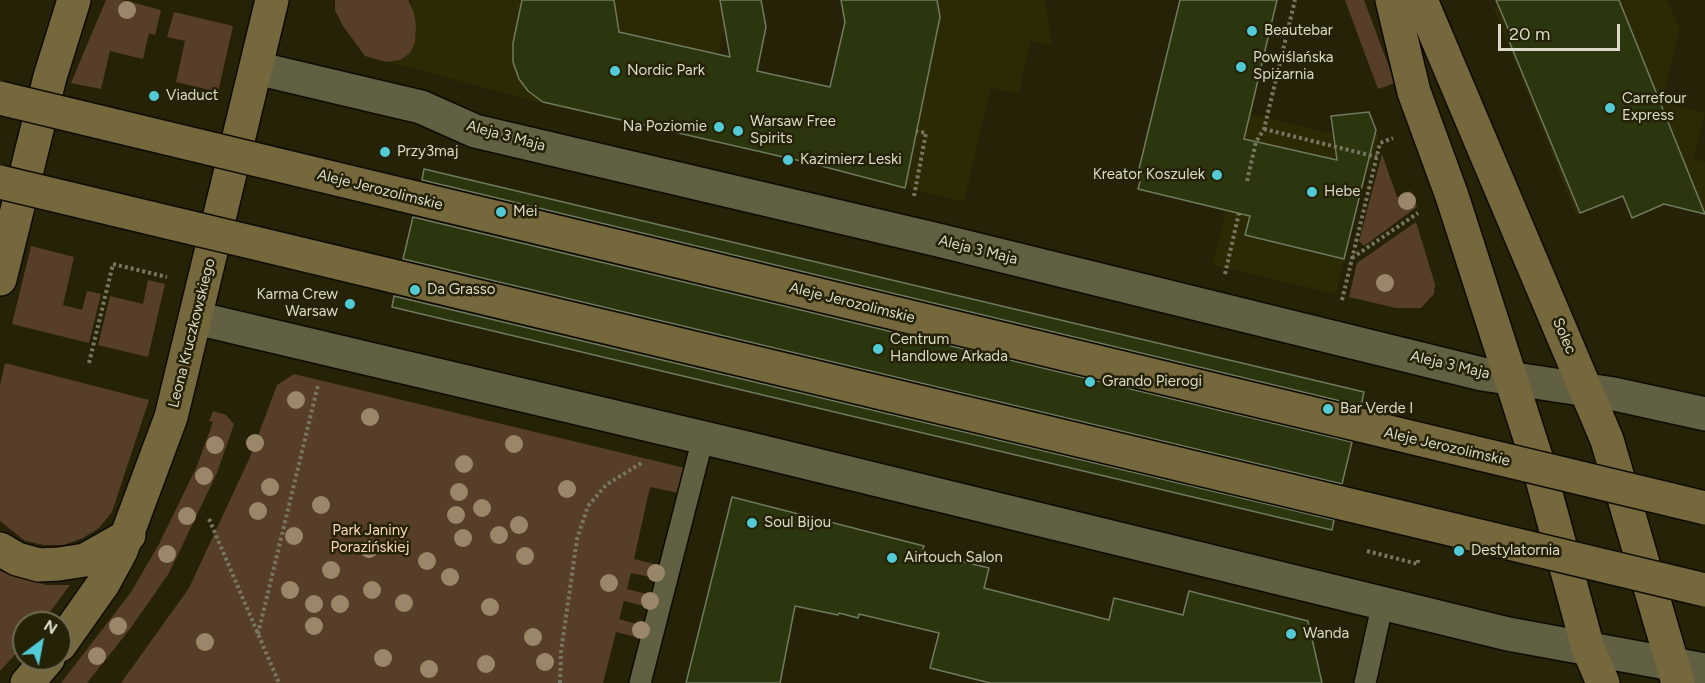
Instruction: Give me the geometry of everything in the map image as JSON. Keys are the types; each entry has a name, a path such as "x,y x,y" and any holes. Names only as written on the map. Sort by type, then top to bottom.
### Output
{"main road":[{"path":"0,279 50,77 74,0"},
{"name":"Leona Kruczkowskiego","path":"72,628 103,584 129,535 171,417 272,0"},
{"path":"1392,0 1414,92 1452,196 1511,378 1536,457 1588,648 1603,683"},
{"name":"Solec","path":"1421,0 1587,390 1614,462 1675,674"},
{"name":"Aleje Jerozolimskie","path":"0,98 1705,508"},
{"path":"0,182 1705,590"},
{"path":"0,549 17,559 39,565 59,564 85,560 129,535"},
{"path":"27,683 38,671"}],"street":[{"name":"Aleja 3 Maja","path":"256,68 421,107 475,131 938,240 1472,371 1587,390 1705,414"},
{"path":"196,318 703,438 1509,634 1588,648 1675,674 1705,670"}],"lane":[{"path":"640,683 703,438"},
{"path":"1365,683 1383,602"}],"path":[{"path":"1247,181 1256,142 1264,129 1295,0"},
{"path":"1264,129 1377,157"},
{"path":"915,191 926,133 916,131"},
{"path":"1341,304 1380,143 1398,136"},
{"path":"1352,258 1424,210"},
{"path":"1224,275 1239,213"},
{"path":"89,363 113,264 174,279"},
{"path":"258,634 319,380"},
{"path":"560,683 561,652 577,539 588,506 606,485 648,459"},
{"path":"208,519 279,683"}],"shaded area":[{"path":"335,0 720,0 725,25 700,139 550,105 365,56 343,26 335,10"},
{"path":"882,0 1045,0 1052,45 1030,41 1019,94 991,88 964,202 853,175 886,22"},
{"name":"Carrefour Express","path":"1511,0 1667,0 1680,30 1661,103 1705,113 1693,159 1705,162 1705,214 1664,204 1632,218 1623,196 1576,215 1493,7"},
{"path":"1369,112 1379,138 1371,169 1366,169 1336,294 1212,265 1250,114 1333,134 1331,116"}],"green space":[{"path":"106,0 123,0 161,10 155,35 149,33 143,59 110,51 101,89 71,83"},
{"path":"335,0 408,0 414,13 416,26 415,42 410,53 400,60 386,62 365,56 343,26 335,10"},
{"path":"1345,0 1364,0 1395,83 1378,89"},
{"path":"174,12 233,26 218,92 176,82 185,41 167,37"},
{"path":"1382,154 1397,197 1411,191 1417,207 1364,246 1359,241"},
{"path":"1416,222 1435,284 1434,294 1421,308 1396,308 1349,297 1357,263"},
{"path":"31,246 74,257 63,305 82,310 87,291 101,294 89,343 12,324"},
{"path":"148,280 165,284 148,357 98,345 110,296 143,304"},
{"path":"5,363 149,400 112,512 99,528 83,538 64,545 44,545 25,541 0,521 0,386"},
{"name":"Park Janiny Porazińskiej","path":"294,374 685,468 679,493 650,487 634,559 662,566 659,579 631,573 627,589 655,596 652,608 624,601 619,619 647,627 644,639 616,632 603,683 121,683 189,588 250,457 277,385"},
{"path":"213,411 226,415 234,424 217,473 169,573 130,629 87,683 61,683 131,592 159,544 197,466 213,422 209,421"},
{"path":"0,571 46,585 70,585 51,611 12,611 12,658 0,671"}],"building":[{"path":"522,0 614,0 619,32 730,57 720,0 761,0 766,27 757,71 830,87 845,22 841,0 937,0 940,17 905,188 814,164 543,102 528,91 519,79 513,62 513,43"},
{"path":"1180,0 1277,0 1244,139 1337,160 1331,116 1369,112 1376,130 1344,259 1245,235 1250,216 1138,189 1143,170 1139,169"},
{"name":"Carrefour Express","path":"1496,0 1619,0 1705,214 1664,204 1632,218 1623,196 1580,213 1509,41 1513,40"},
{"path":"424,169 1364,392 1361,406 422,180"},
{"path":"413,217 1352,442 1342,484 403,259"},
{"path":"394,296 1334,520 1332,530 392,307"},
{"path":"732,497 924,546 922,552 989,568 984,588 1109,620 1114,598 1183,615 1189,591 1308,621 1322,683 990,683 930,668 939,633 859,614 858,618 795,606 780,683 686,683"}],"place":[{"name":"Beautebar","path":"1252,31"},
{"name":"Powiślańska Spiżarnia","path":"1241,67"},
{"name":"Nordic Park","path":"615,71"},
{"name":"Viaduct","path":"154,96"},
{"name":"Carrefour Express","path":"1610,108"},
{"name":"Na Poziomie","path":"719,127"},
{"name":"Warsaw Free Spirits","path":"738,131"},
{"name":"Przy3maj","path":"385,152"},
{"name":"Kazimierz Leski","path":"788,160"},
{"name":"Kreator Koszulek","path":"1217,175"},
{"name":"Hebe","path":"1312,192"},
{"name":"Mei","path":"501,212"},
{"name":"Da Grasso","path":"415,290"},
{"name":"Karma Crew Warsaw","path":"350,304"},
{"name":"Centrum Handlowe Arkada","path":"878,349"},
{"name":"Grando Pierogi","path":"1090,382"},
{"name":"Bar Verde I","path":"1328,409"},
{"name":"Soul Bijou","path":"752,523"},
{"name":"Destylatornia","path":"1459,551"},
{"name":"Airtouch Salon","path":"892,558"},
{"name":"Wanda","path":"1291,634"}]}
